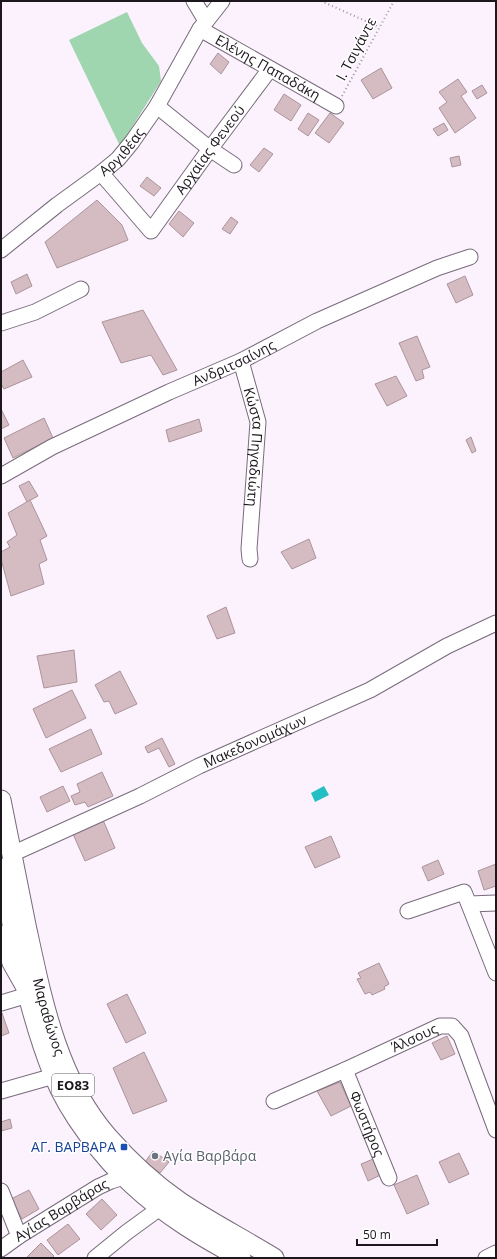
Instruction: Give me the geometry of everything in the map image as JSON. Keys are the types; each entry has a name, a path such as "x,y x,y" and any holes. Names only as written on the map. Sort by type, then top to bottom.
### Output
{"main road":[{"name":"Μαραθώνος","path":"1,800 6,861 28,995 40,1038 54,1076 72,1109 106,1158 124,1177 163,1199 180,1202 274,1258"},
{"name":"Μαραθώνος","path":"6,861 49,1021 66,1071 83,1102 107,1136 146,1175 163,1199 198,1234 241,1258"}],"street":[{"path":"194,1 203,25"},
{"name":"Αργιθέας","path":"1,250 118,159 132,142 157,106 203,25 222,1"},
{"name":"Ελένης Παπαδάκη","path":"203,25 270,69 336,106"},
{"name":"Αρχαίας Φενεού","path":"101,173 151,231 270,69"},
{"path":"157,106 210,149 234,165"},
{"name":"Ανδριτσαίνης","path":"1,476 52,447 169,392 241,361 317,321 437,268 470,257"},
{"path":"1,323 35,312 81,289"},
{"name":"Κώστα Πηγαδιώτη","path":"241,361 258,422 249,549 250,559"},
{"name":"Μακεδονομάχων","path":"6,861 199,766 370,690 447,646 496,623"},
{"path":"408,911 464,892 496,973"},
{"path":"469,904 496,903"},
{"path":"1,933 10,964 28,995 1,1003"},
{"name":"Άλσους","path":"274,1101 440,1026 452,1026 461,1036 496,1130"},
{"name":"Φωστήρος","path":"345,1070 389,1178"},
{"path":"1,1091 54,1076"},
{"name":"Αγίας Βαρβάρας","path":"1,1249 19,1236 98,1187 124,1177"},
{"path":"1,1191 19,1236"},
{"path":"95,1258 163,1199"},
{"path":"486,1258 496,1253"}],"path":[{"path":"322,1 379,27"},
{"name":"Ι. Τσιγάντε","path":"336,106 394,1"}],"green space":[{"path":"127,12 142,43 159,66 161,81 120,146 69,40"}],"water":[{"path":"324,786 329,795 315,802 311,793"}],"building":[{"path":"218,53 229,62 221,74 210,64"},
{"path":"381,68 392,88 373,99 361,80"},
{"path":"458,79 467,92 461,96 476,118 455,133 439,108 447,102 439,92"},
{"path":"482,85 487,93 477,99 472,91"},
{"path":"284,94 301,105 291,121 274,110"},
{"path":"308,113 319,120 308,136 298,129"},
{"path":"330,113 344,123 329,143 315,133"},
{"path":"444,123 448,130 438,136 433,129"},
{"path":"264,148 273,154 259,172 250,165"},
{"path":"459,156 461,165 452,167 450,158"},
{"path":"147,177 161,188 154,196 140,186"},
{"path":"97,200 122,225 128,240 57,268 45,242"},
{"path":"179,211 194,223 183,237 169,224"},
{"path":"231,217 238,222 230,234 222,229"},
{"path":"27,274 32,286 16,294 11,282"},
{"path":"465,276 473,295 456,303 447,284"},
{"path":"143,310 177,370 163,375 151,355 121,363 102,322"},
{"path":"417,336 430,367 422,370 424,378 416,381 399,343"},
{"path":"23,360 32,377 4,389 1,384 1,372"},
{"path":"396,376 407,396 387,406 375,384"},
{"path":"1,409 9,425 1,429"},
{"path":"44,418 53,438 13,458 4,438"},
{"path":"199,419 202,431 169,442 166,430"},
{"path":"471,437 476,451 472,453 466,440"},
{"path":"29,481 38,496 27,502 19,486"},
{"path":"30,500 47,536 40,540 47,560 39,564 44,584 11,596 1,559 1,552 10,547 7,542 17,535 8,513"},
{"path":"309,539 316,558 292,569 281,552"},
{"path":"226,607 235,633 217,639 207,616"},
{"path":"74,650 77,682 44,688 37,656"},
{"path":"120,671 137,704 115,714 109,701 104,702 95,685"},
{"path":"72,690 86,718 46,738 33,709"},
{"path":"91,729 102,754 61,772 49,749"},
{"path":"162,738 175,764 169,767 159,748 148,753 145,747"},
{"path":"102,772 113,796 88,807 85,802 75,805 71,796 80,792 77,784"},
{"path":"63,786 70,801 47,812 40,797"},
{"path":"103,820 115,848 85,861 73,834"},
{"path":"331,836 340,857 315,868 305,847"},
{"path":"438,860 444,874 428,881 422,867"},
{"path":"496,864 496,886 484,890 478,871"},
{"path":"379,963 389,984 384,987 385,989 372,995 370,992 365,994 357,979 361,978 358,973"},
{"path":"127,994 146,1033 126,1043 107,1004"},
{"path":"2,1013 9,1033 1,1036 1,1014"},
{"path":"447,1036 455,1054 441,1060 432,1043"},
{"path":"144,1052 167,1101 133,1114 113,1068"},
{"path":"340,1082 351,1106 331,1116 317,1091"},
{"path":"10,1119 12,1128 1,1131 1,1122"},
{"name":"Αγία Βαρβάρα","path":"153,1151 169,1162 160,1173 145,1162"},
{"path":"459,1153 469,1174 449,1183 439,1162"},
{"path":"378,1157 385,1173 368,1181 361,1164"},
{"path":"417,1175 429,1204 407,1214 394,1185"},
{"path":"29,1190 39,1209 22,1219 11,1199"},
{"path":"102,1199 117,1215 101,1230 86,1214"},
{"path":"68,1224 80,1239 58,1255 47,1240"},
{"path":"41,1243 54,1256 52,1258 26,1258"}],"place":[{"name":"ΑΓ. ΒΑΡΒΑΡΑ","path":"124,1147"},
{"name":"Αγία Βαρβάρα","path":"155,1156"}]}
